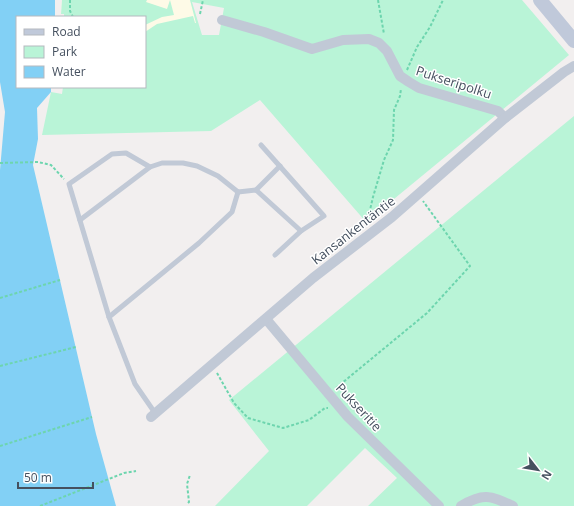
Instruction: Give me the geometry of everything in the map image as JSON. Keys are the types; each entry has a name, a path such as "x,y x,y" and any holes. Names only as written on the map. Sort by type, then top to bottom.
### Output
{"street":[{"path":"540,0 574,41"},
{"path":"222,20 312,48 343,40 369,39 379,43 386,51"},
{"name":"Pukseripolku","path":"386,51 400,76 419,88 498,111 505,118"},
{"name":"Kansankentäntie","path":"153,415 313,278 418,194 505,118 564,72 574,66"},
{"name":"Pukseritie","path":"266,319 341,409 439,506"},
{"path":"461,506 473,498 492,497 513,506"}],"lane":[{"path":"261,145 324,216 301,231 275,255"},
{"path":"150,167 126,153 112,154 69,184 109,317 135,384 153,415"},
{"path":"80,220 150,167 162,163 183,163 197,166 218,176 238,192 256,190 280,166"},
{"path":"256,190 301,231"},
{"path":"109,317 199,242 232,212 238,192"}],"path":[{"path":"70,0 70,11 72,16"},
{"path":"200,14 203,0"},
{"path":"378,0 386,51"},
{"path":"369,234 370,210 373,197 384,160 393,140 394,110 400,96 402,84 400,76 406,72 417,47 430,27 443,0"},
{"path":"0,163 38,162 52,165 69,184"},
{"path":"329,394 427,313 470,266 418,194"},
{"path":"0,298 60,280"},
{"path":"0,366 76,347"},
{"path":"212,365 234,403 248,418 283,428 309,420 325,408 341,409"},
{"path":"0,446 92,417"},
{"path":"40,506 124,473 136,471"},
{"path":"188,503 187,484 190,475"}],"shaded area":[{"path":"62,0 190,0 197,23 195,23 193,17 146,68 146,16 64,16 64,14 61,14"}],"green space":[{"path":"62,0 147,0 146,2 167,9 170,0 174,15 162,17 146,25 146,16 64,16 64,14 61,14"},
{"path":"190,0 522,0 569,55 366,222 260,100 211,131 42,135 51,92 62,94 63,88 146,88 146,31 157,24 193,16 195,23","holes":["192,2 224,8 219,35 202,35"]},
{"path":"574,116 574,506 368,506 397,478 365,448 307,506 215,506 269,451 229,400"}],"water":[{"path":"0,0 55,0 55,16 16,16 16,88 51,88 51,92 37,108 38,139 33,165 96,434 116,506 0,506 0,170 5,112 0,82"}]}
